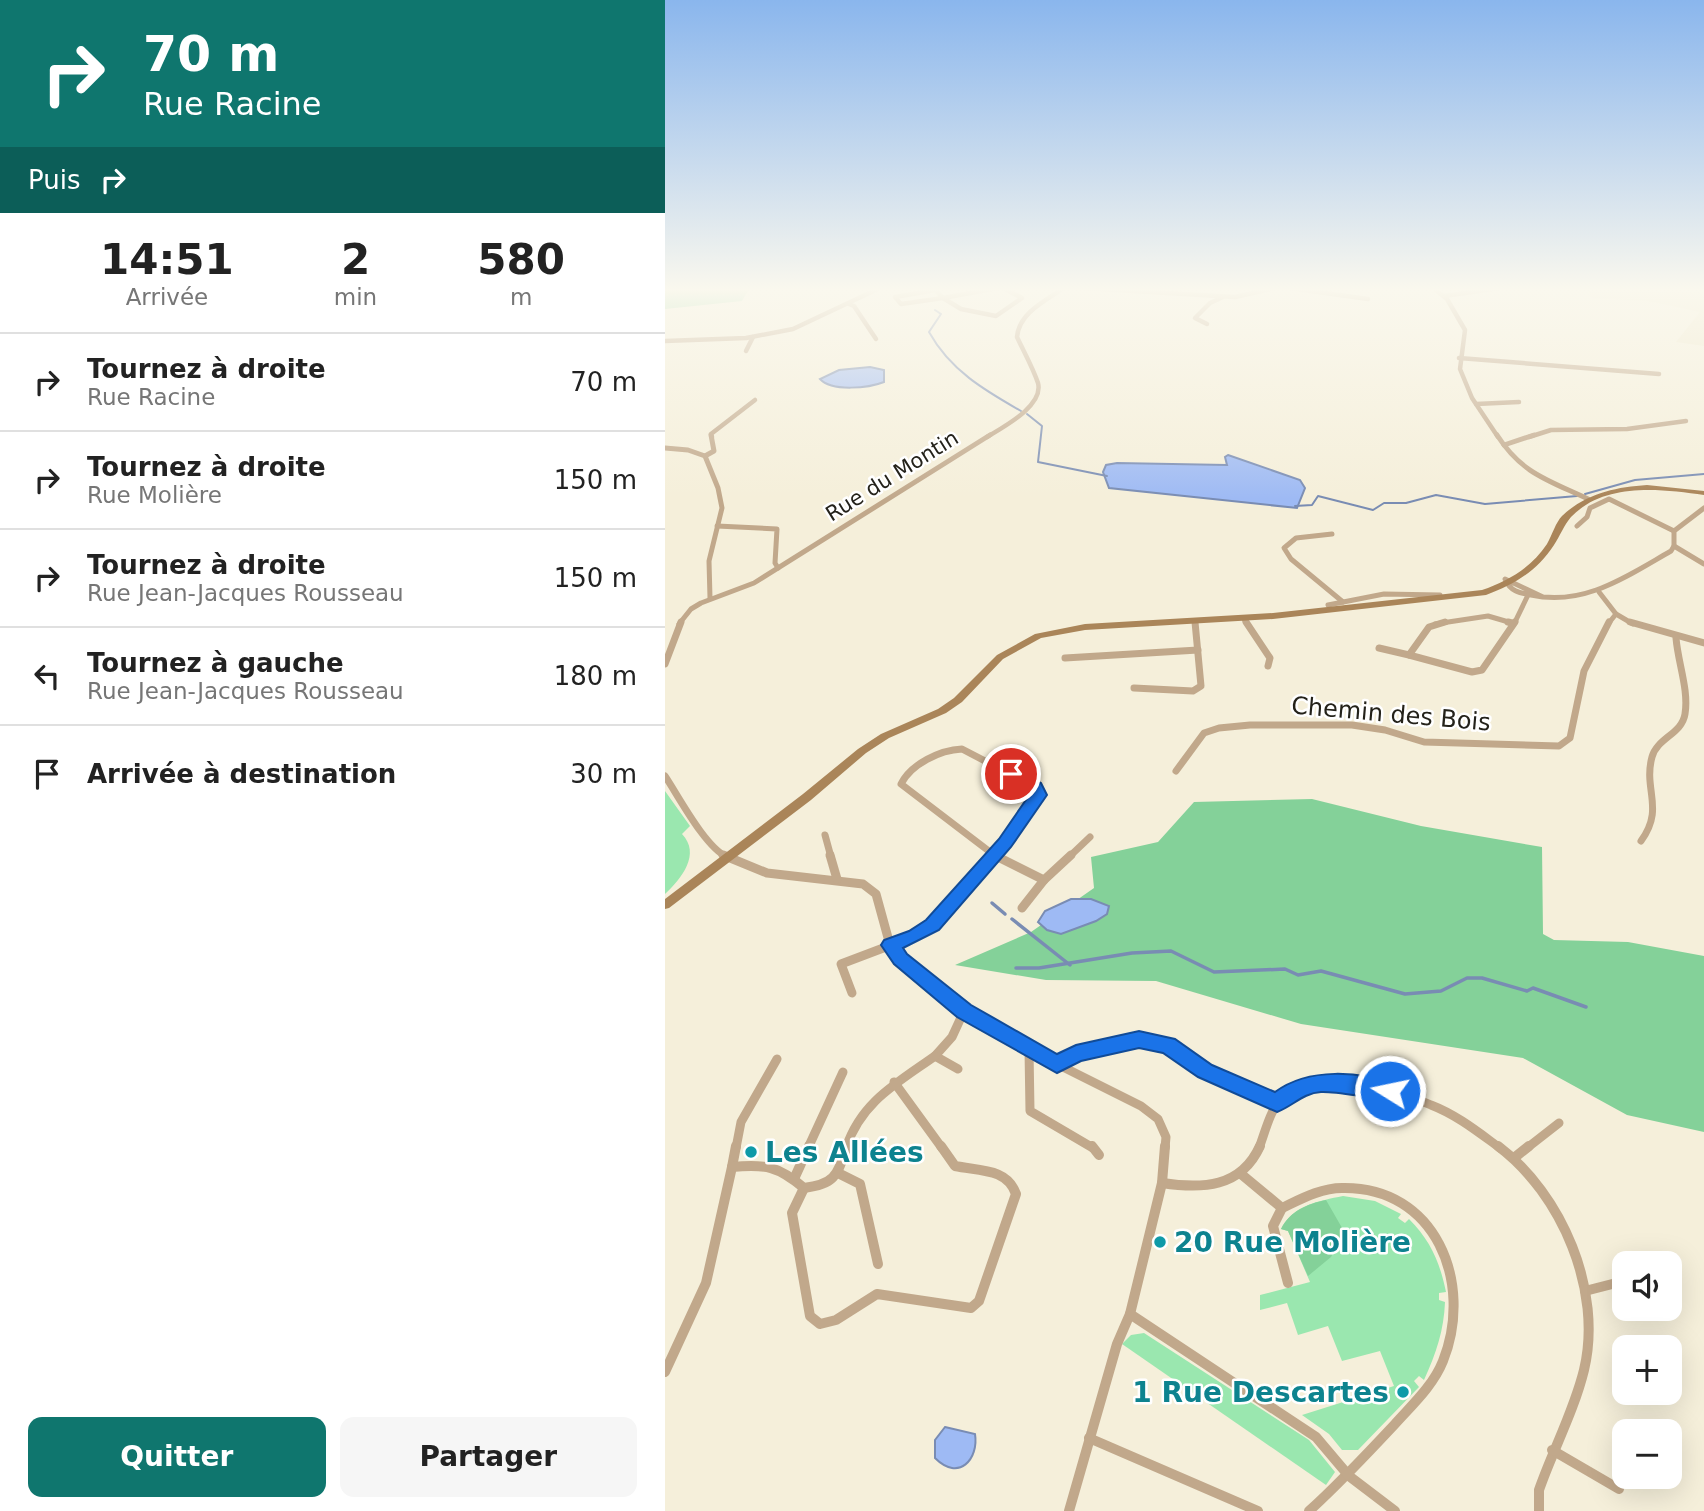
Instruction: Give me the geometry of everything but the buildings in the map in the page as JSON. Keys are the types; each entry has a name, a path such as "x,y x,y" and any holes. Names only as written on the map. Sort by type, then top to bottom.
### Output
{"street":[{"name":"Rue du Montin","path":"665,664 678,625 688,611 710,598 754,583 1021,415 1037,397 1039,386 1026,358"},
{"path":"1588,499 1518,465 1476,404 1460,369 1459,358 1659,374"},
{"path":"665,448 688,450 705,456 714,451 711,435 755,400"},
{"path":"1476,404 1519,402"},
{"path":"1504,445 1551,430 1627,429 1686,421"},
{"path":"705,456 722,506 709,553 707,586 710,598"},
{"path":"1328,605 1461,597 1508,582 1537,566 1566,516 1588,499 1616,491 1647,488 1704,493"},
{"path":"1577,526 1587,517 1590,508 1609,499 1674,531"},
{"path":"1674,531 1704,508"},
{"path":"717,526 777,529 775,563 778,568"},
{"path":"1674,531 1674,547"},
{"path":"1332,534 1296,538 1284,548 1291,559 1343,602"},
{"path":"1508,582 1528,595 1543,597 1599,592 1674,547"},
{"path":"1674,547 1704,564"},
{"path":"1366,601 1440,595 1508,582 1543,597"},
{"path":"1599,592 1616,614 1643,628 1704,643"},
{"path":"665,905 807,797 862,751 885,736 942,711 958,700 1000,657 1019,645 1058,630 1244,619 1410,593 1440,595"},
{"path":"1378,648 1472,672 1482,670 1528,595"},
{"name":"Chemin des Bois","path":"1176,771 1205,733 1219,728 1250,725 1352,725 1385,730 1424,742 1559,746 1570,738 1584,671 1610,619 1616,614"},
{"path":"1409,655 1429,627 1436,623 1488,616 1513,623"},
{"path":"1244,619 1270,658 1268,666"},
{"path":"1134,688 1193,691 1201,686 1195,622"},
{"path":"1641,841 1650,831 1656,814 1651,762 1654,751 1677,732 1685,714 1677,638"},
{"path":"1065,658 1198,650"},
{"path":"852,993 841,964 915,936 933,925 995,855 1038,795 1035,787 962,749 953,748 907,773 901,784 995,855 1044,880"},
{"path":"665,776 706,837 727,858 767,873 863,884 876,894 890,945 901,959 964,1011 1029,1050 1141,1106 1158,1119 1166,1137 1162,1183 1130,1314 1119,1336 1069,1511"},
{"path":"825,835 837,879"},
{"path":"1022,908 1044,880 1090,838"},
{"path":"732,1167 766,1164 779,1168 804,1188 822,1186 838,1173 853,1126 894,1082 935,1056 952,1037 964,1011"},
{"path":"1057,1064 1076,1053 1139,1040 1168,1045 1205,1071 1277,1102"},
{"path":"1029,1050 1030,1111 1090,1144 1099,1155"},
{"path":"935,1056 958,1069"},
{"path":"665,1372 706,1283 741,1122 777,1059"},
{"path":"794,1179 843,1072"},
{"path":"804,1188 792,1213 810,1316 820,1324 834,1323 864,1300 877,1294 971,1308 979,1301 1016,1194 1012,1182 1005,1176 955,1166 894,1082"},
{"path":"1162,1183 1195,1188 1225,1183 1241,1174 1258,1152 1266,1123 1277,1102 1296,1088 1321,1083 1373,1086 1416,1098 1452,1115 1514,1158 1543,1193 1567,1237 1585,1291 1585,1369 1539,1489 1539,1511"},
{"path":"1514,1158 1559,1123"},
{"path":"838,1173 860,1184 878,1264"},
{"path":"1241,1174 1282,1208"},
{"path":"1288,1283 1273,1226 1282,1208 1313,1194 1343,1188 1376,1192 1402,1202 1428,1224 1443,1250 1454,1286 1454,1317 1442,1362 1425,1390 1349,1476 1309,1511"},
{"path":"1585,1291 1612,1284"},
{"path":"1130,1314 1316,1437 1349,1476 1395,1511"},
{"path":"1090,1438 1258,1511"},
{"path":"1552,1450 1612,1485"}],"green space":[{"path":"665,791 690,826 682,834 690,850 683,873 665,894"},
{"path":"1312,799 1421,826 1542,847 1543,934 1554,940 1628,942 1704,956 1704,1132 1627,1115 1523,1058 1301,1024 1156,981 1046,980 955,965 1031,932 1094,888 1091,857 1158,842 1194,802"},
{"path":"1343,1196 1375,1201 1401,1214 1398,1218 1405,1223 1409,1219 1433,1253 1446,1292 1439,1293 1439,1300 1445,1302 1443,1322 1436,1351 1424,1380 1419,1376 1414,1381 1419,1387 1358,1450 1342,1450 1329,1434 1302,1415 1394,1386 1380,1351 1342,1361 1328,1326 1298,1335 1287,1303 1260,1310 1260,1295 1310,1282 1288,1231 1281,1229 1286,1221 1307,1205"},
{"path":"1326,1200 1345,1233 1331,1257 1308,1276 1288,1231 1281,1229 1289,1217 1300,1209"},
{"path":"1144,1333 1309,1440 1335,1472 1326,1485 1122,1344 1131,1335"}],"water":[{"path":"870,367 884,370 884,382 869,386 842,387 833,386 820,379 839,370"},
{"path":"1228,455 1300,480 1305,488 1297,508 1109,488 1103,472 1106,465 1117,463 1227,465 1225,457"},
{"path":"1071,899 1091,899 1109,906 1107,914 1061,934 1047,930 1038,922 1045,911"},
{"path":"945,1427 975,1434 974,1452 959,1468 944,1465 935,1458 935,1440"}],"waterway":[{"path":"948,358 981,387 1021,411"},
{"path":"1027,414 1042,426 1038,462 1107,476"},
{"path":"1585,494 1635,480 1704,474"},
{"path":"1295,506 1312,505 1318,496 1373,510 1384,503 1406,503 1436,495 1485,504 1577,496"},
{"path":"992,903 1005,914"},
{"path":"1012,919 1068,963"},
{"path":"1068,963 1132,953 1171,951 1214,972 1285,969 1298,975 1321,971 1405,994 1441,991 1467,978 1482,978 1527,991 1533,988 1586,1007"},
{"path":"1016,968 1068,963"}],"place":[{"name":"Les Allées","path":"751,1152"},
{"name":"20 Rue Molière","path":"1160,1242"},
{"name":"1 Rue Descartes","path":"1403,1392"}],"route":[{"path":"1011,774 1035,787 1038,795 1005,843 933,925 915,936 890,945 901,959 964,1011 1057,1064 1076,1053 1139,1040 1168,1045 1205,1071 1277,1102 1296,1088 1321,1083 1373,1086 1390,1091"}]}
